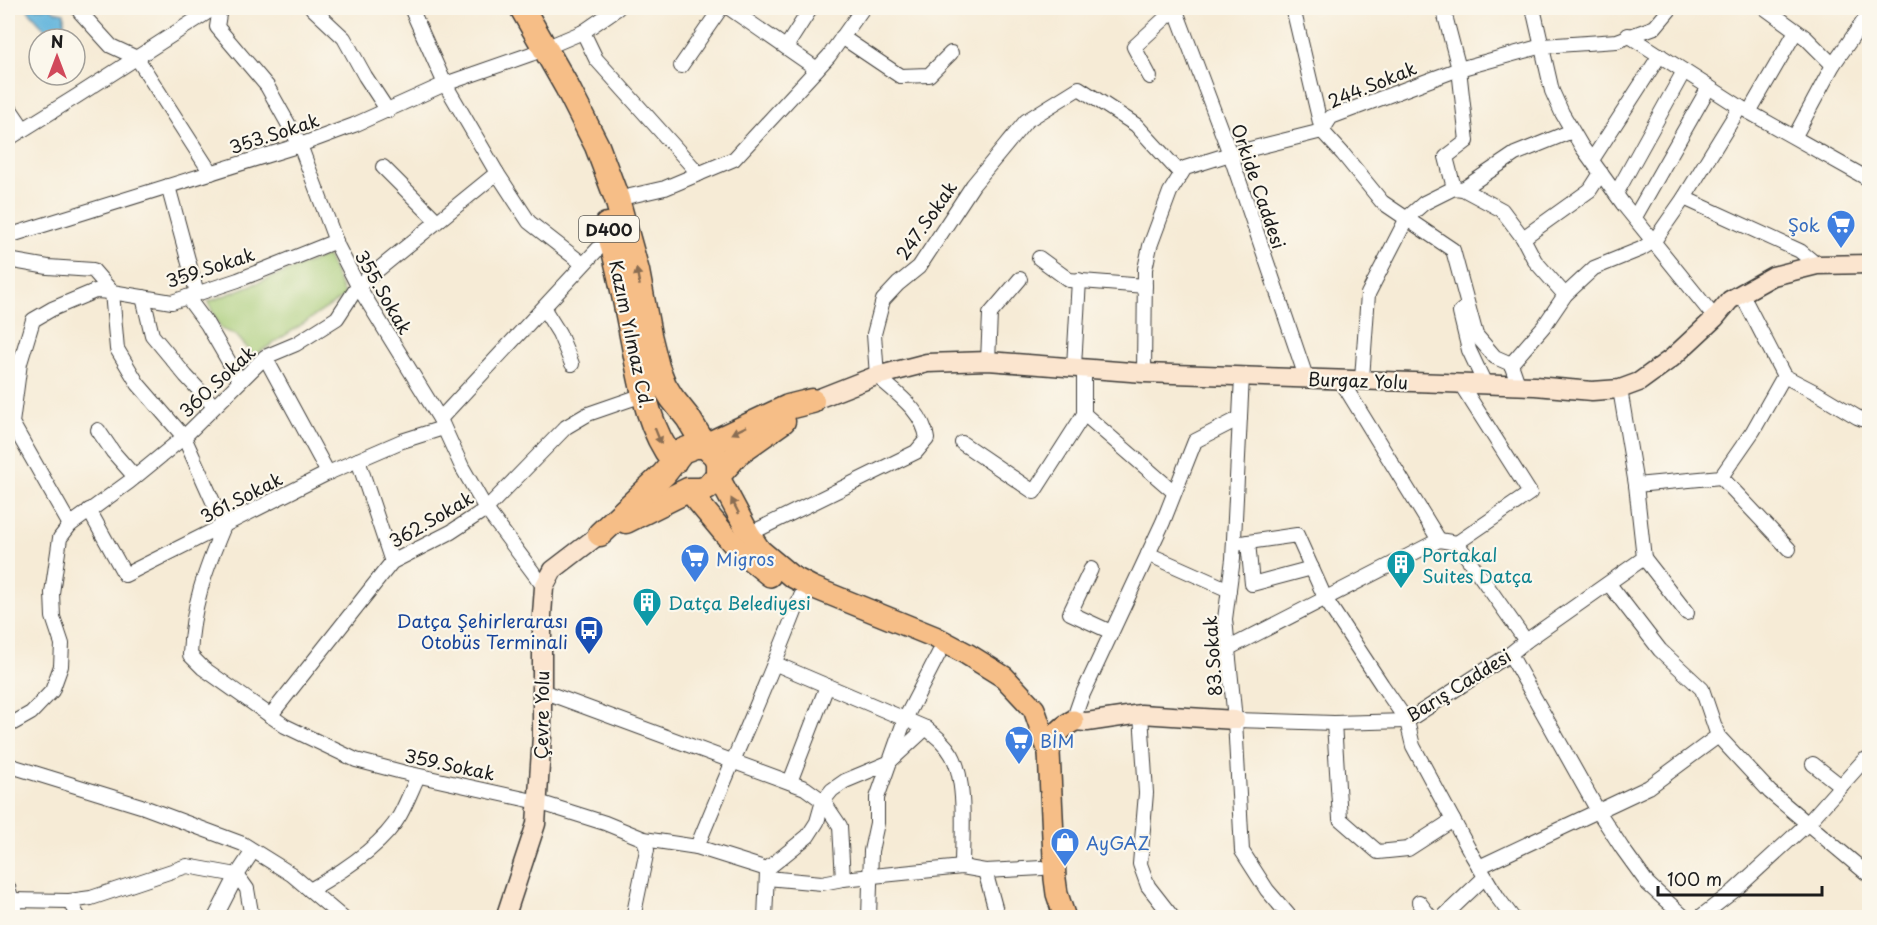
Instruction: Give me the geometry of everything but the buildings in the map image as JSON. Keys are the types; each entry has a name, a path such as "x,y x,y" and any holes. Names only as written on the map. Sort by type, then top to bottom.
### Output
{"highway":[{"name":"Kazım Yılmaz Cd.","path":"508,8 538,51 597,146 617,199 637,271 648,335 657,367 664,385 705,446"},
{"name":"Kazım Yılmaz Cd.","path":"522,8 582,153 610,236 620,274 643,395 663,448 674,462"},
{"path":"600,534 688,447 705,446 788,407 812,401"},
{"path":"600,534 688,490 707,488 739,452 812,401"},
{"name":"D400","path":"705,446 715,455 718,462 718,476"},
{"name":"D400","path":"674,462 676,477 688,490"}],"main road":[{"path":"718,476 748,534 760,550 791,576 812,587 935,637 967,654 1004,677 1034,709 1049,752 1055,879 1065,918"},
{"path":"688,490 738,550 766,573 801,596 919,643 953,660 990,684 1008,699 1023,719 1032,739 1039,777 1042,868 1045,893 1052,918"},
{"path":"1034,709 1073,721"},
{"path":"1049,752 1053,737 1062,727 1073,721"}],"street":[{"path":"8,139 214,8"},
{"name":"355.Sokak","path":"220,8 217,27 267,86 300,145 336,241 358,285 442,423 486,509 544,587"},
{"path":"312,8 344,38 388,111"},
{"path":"411,8 445,84 529,222 583,264"},
{"name":"353.Sokak","path":"8,236 300,145 388,111 445,84 538,51 583,32 618,8"},
{"path":"681,66 721,8"},
{"path":"729,8 817,69"},
{"path":"786,47 811,8"},
{"path":"617,199 665,188 734,159 817,69 863,8"},
{"path":"1150,77 1134,47 1175,8"},
{"name":"Orkide Caddesi","path":"1175,8 1230,154 1306,378"},
{"path":"1293,8 1322,131 1343,153 1382,202 1453,250 1476,335 1495,357 1511,364 1519,387"},
{"path":"1443,8 1459,69 1467,141 1446,157 1458,189 1502,210 1523,238 1535,261 1564,295"},
{"path":"1533,8 1552,91 1572,131 1616,194 1715,318"},
{"name":"244.Sokak","path":"1181,174 1185,168 1230,154 1322,131 1331,117 1459,69 1542,46 1617,41 1655,27 1671,8"},
{"path":"1765,8 1796,31 1833,65"},
{"path":"80,12 111,46 137,58 211,173"},
{"path":"1794,136 1833,65 1869,12"},
{"path":"1511,364 1544,326 1564,295 1594,268 1641,249 1654,241 1796,31"},
{"path":"583,32 597,59 699,174"},
{"path":"1629,36 1708,87 1869,180"},
{"path":"842,37 900,76 929,75 951,53"},
{"path":"1592,160 1660,55"},
{"path":"1616,194 1684,71"},
{"path":"1635,218 1708,87"},
{"name":"247.Sokak","path":"878,375 874,334 883,300 919,267 972,185 1026,121 1079,88 1136,125 1181,174"},
{"path":"8,106 23,128"},
{"path":"1362,380 1368,294 1407,218 1424,204 1458,189 1515,154 1572,131"},
{"path":"383,167 437,221"},
{"name":"360.Sokak","path":"70,525 184,437 265,357 296,344 337,318 358,285 497,172"},
{"path":"1523,238 1590,190 1601,173"},
{"path":"1144,373 1145,269 1150,246 1170,192 1181,174"},
{"path":"168,186 192,295 240,381"},
{"path":"1684,198 1800,251 1817,265"},
{"name":"361.Sokak","path":"89,510 125,575 328,473 442,423 610,236"},
{"name":"359.Sokak","path":"70,525 10,422 20,363 33,320 52,309 95,291 172,302 238,280 336,241"},
{"path":"1039,258 1069,280 1145,285"},
{"path":"8,260 48,267 93,270 112,292 117,349 138,384 184,437 224,526"},
{"name":"Burgaz Yolu","path":"812,401 878,375 927,363 988,361 1144,373 1535,386 1592,392 1620,389 1639,382 1672,358 1715,318 1730,300 1741,292 1773,276 1817,265 1869,262"},
{"path":"988,361 990,314 1020,279"},
{"path":"962,443 1034,492 1084,414 1079,367 1080,280"},
{"path":"1741,292 1784,376 1869,422"},
{"path":"143,297 152,335 214,406"},
{"path":"1467,304 1460,313 1469,350 1485,384"},
{"path":"544,309 559,333 572,364"},
{"path":"265,357 328,473"},
{"path":"748,534 916,452 927,439 926,429 921,419 878,375"},
{"name":"83.Sokak","path":"1242,376 1234,544 1225,619 1235,720 1242,851 1267,890 1291,918"},
{"path":"1636,485 1721,477 1753,431 1784,376"},
{"path":"1340,379 1439,540"},
{"path":"1227,649 1439,540 1457,543 1530,493 1460,383"},
{"path":"1620,389 1636,485 1644,558 1687,613"},
{"name":"362.Sokak","path":"270,716 392,562 451,532 486,509 566,427 588,414 643,395"},
{"path":"1084,414 1174,492"},
{"path":"1073,721 1081,698 1148,554 1195,441 1239,418"},
{"path":"98,430 113,452 135,477"},
{"path":"358,460 392,562"},
{"path":"1721,477 1789,549"},
{"path":"8,726 31,713 52,691 61,666 62,644 53,617 52,593 60,538 70,525"},
{"name":"359.Sokak","path":"224,526 204,574 191,625 190,655 203,668 285,726 356,760 538,802 604,823 644,839 698,847 767,874 822,883 962,867 985,871 1042,868"},
{"path":"544,587 553,570 600,534"},
{"path":"1234,544 1297,535 1326,600 1407,721 1413,746 1482,872 1513,918"},
{"path":"1248,542 1252,584 1312,568"},
{"path":"1457,543 1526,641"},
{"path":"1148,554 1229,590"},
{"name":"Barış Caddesi","path":"1073,721 1087,722 1141,714 1334,723 1407,721 1510,654 1644,558"},
{"path":"1091,569 1070,613 1111,632"},
{"path":"1609,584 1660,650 1702,689 1718,736 1770,792 1869,876"},
{"name":"Çevre Yolu","path":"505,918 536,824 542,736 544,587"},
{"path":"698,847 733,760 776,664 801,596"},
{"path":"869,918 871,851 877,823 877,798 905,719 939,653"},
{"path":"1510,654 1598,811 1622,848 1648,884 1685,918"},
{"path":"776,664 926,728 942,741 953,757 963,804 962,867"},
{"path":"790,782 827,686"},
{"path":"542,691 805,788 823,801 840,826 843,879"},
{"path":"1141,714 1146,792 1140,864 1148,886 1173,918"},
{"path":"1334,723 1340,819 1378,852 1408,849 1453,820"},
{"path":"765,918 767,874 808,836 817,822 823,801 832,790 845,781 888,763 926,728"},
{"path":"1442,918 1482,872 1649,787 1718,736"},
{"path":"1699,918 1735,890 1807,824 1864,760"},
{"path":"1813,764 1841,786"},
{"path":"8,766 141,806 243,844 291,874 343,918"},
{"path":"310,890 346,869 377,843 400,817 418,776"},
{"path":"633,918 647,850 644,839"},
{"path":"214,918 253,851"},
{"path":"17,918 9,894 69,901 91,898 187,866 237,875 247,889 252,918"},
{"path":"985,871 998,918"},
{"path":"69,901 79,918"},
{"path":"1419,902 1431,918"}],"green space":[{"path":"327,256 345,296 254,356 236,335 221,329 208,302"}],"water":[{"path":"51,8 64,13 64,25 66,27 43,27 28,10"}],"place":[{"name":"Şok","path":"1841,250"},
{"name":"Migros","path":"695,584"},
{"name":"Portakal Suites Datça","path":"1401,590"},
{"name":"Datça Belediyesi","path":"647,628"},
{"name":"Datça Şehirlerarası Otobüs Terminali","path":"589,656"},
{"name":"BİM","path":"1019,766"},
{"name":"AyGAZ","path":"1065,868"}]}
